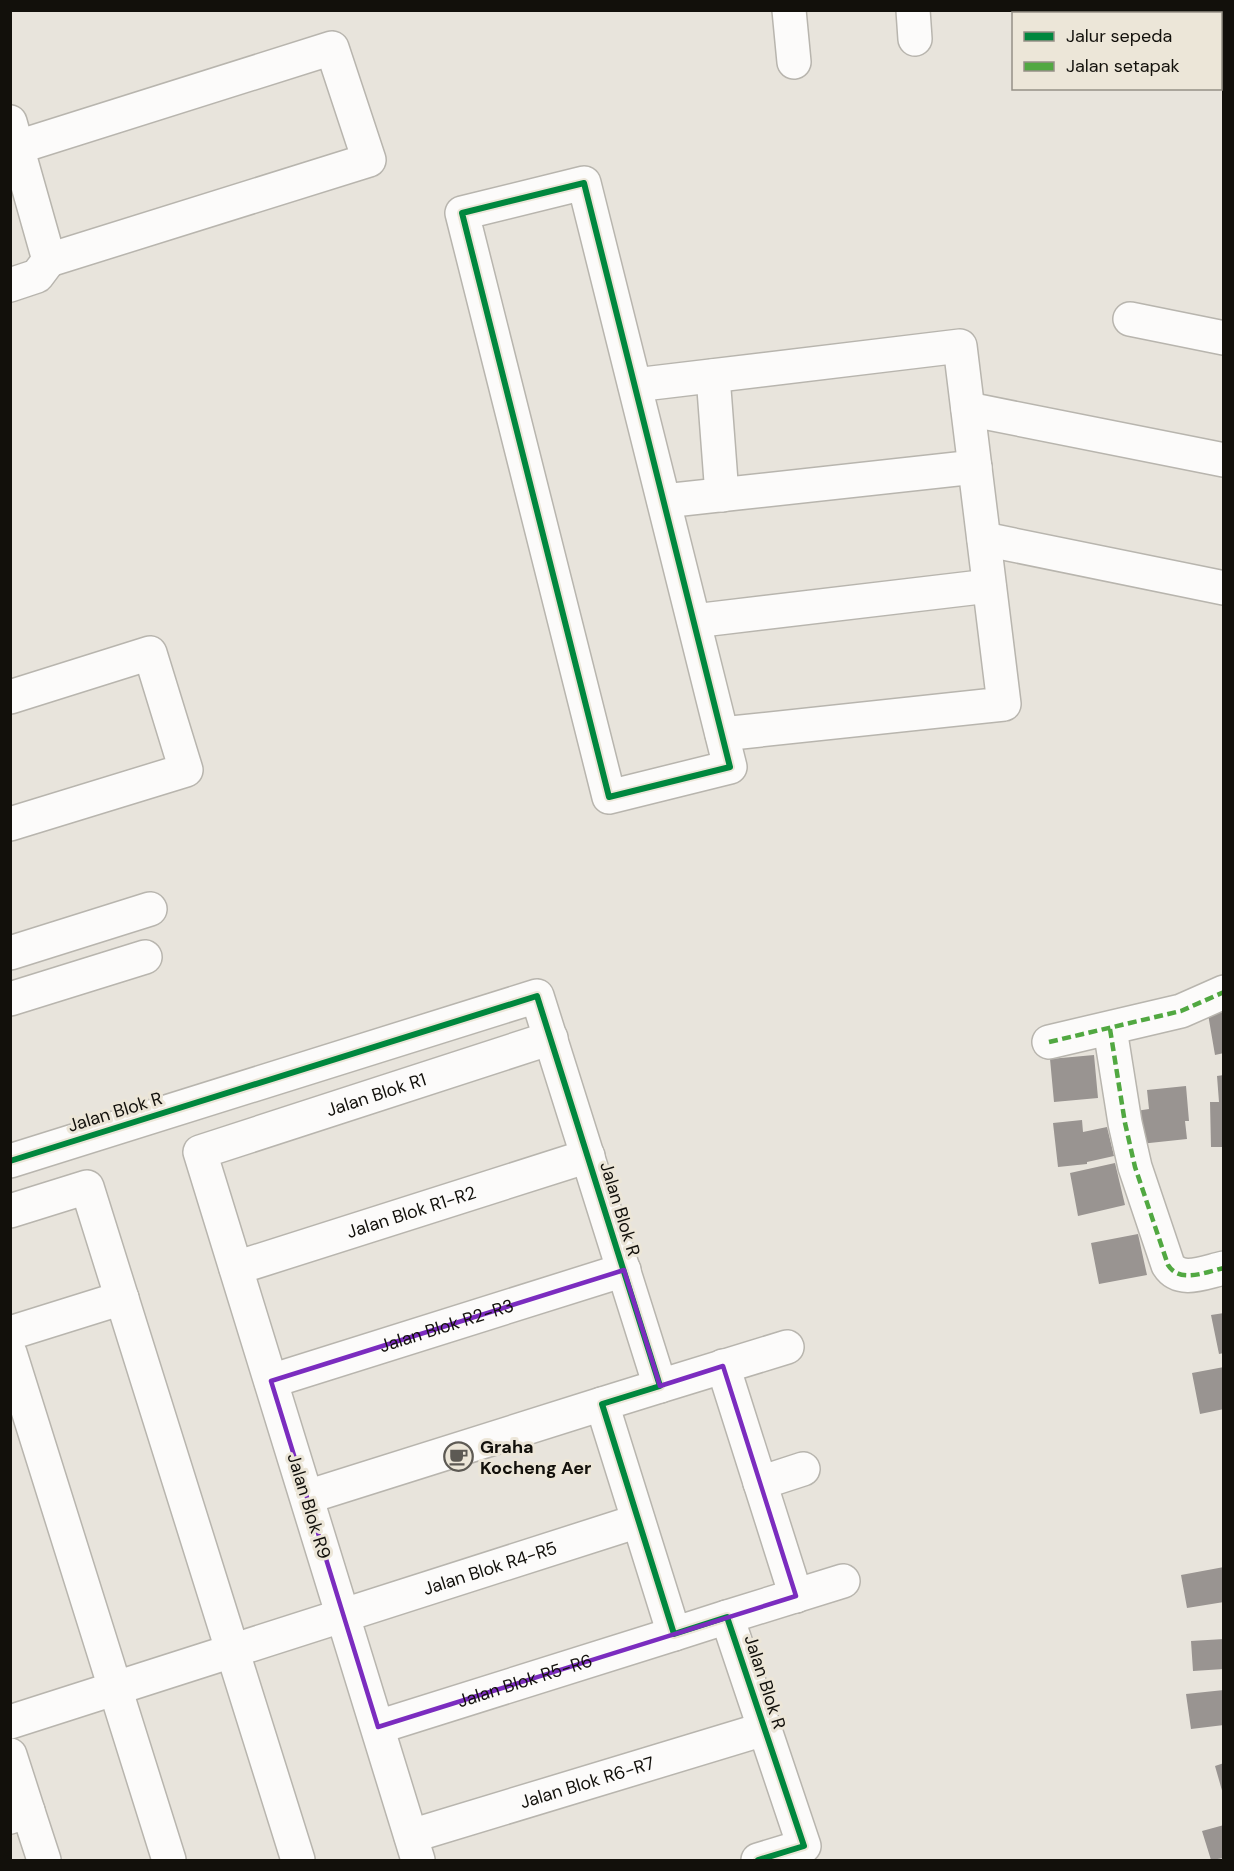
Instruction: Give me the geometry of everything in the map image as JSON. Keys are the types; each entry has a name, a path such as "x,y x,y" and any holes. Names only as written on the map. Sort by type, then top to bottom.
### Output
{"street":[{"path":"789,10 794,62"},
{"path":"10,285 37,276 49,260 369,160 332,48 14,135 49,260"},
{"path":"584,183 635,385 730,767 609,797 462,213 584,183"},
{"path":"1130,319 1224,338"},
{"path":"635,385 960,346 1004,704 722,734"},
{"path":"713,376 722,495"},
{"path":"968,409 1224,460"},
{"path":"664,501 975,467"},
{"path":"984,538 1224,588"},
{"path":"694,621 989,586"},
{"path":"10,697 150,653 186,770 10,824"},
{"path":"145,957 17,997 10,953 150,909"},
{"path":"1049,1042 1181,1011 1224,992"},
{"name":"Jalan Blok R","path":"10,1161 537,996 660,1386"},
{"path":"1110,1029 1125,1123 1135,1167 1168,1265 1179,1276 1224,1268"},
{"name":"Jalan Blok R1","path":"200,1152 551,1038"},
{"name":"Jalan Blok R9","path":"200,1152 415,1848"},
{"name":"Jalan Blok R1-R2","path":"236,1268 588,1156"},
{"path":"10,1211 87,1187 298,1860"},
{"name":"Jalan Blok R2-R3","path":"271,1381 624,1270"},
{"path":"10,1333 122,1298"},
{"path":"307,1497 787,1347"},
{"path":"10,1353 170,1860"},
{"path":"723,1366 796,1596"},
{"path":"602,1404 674,1634"},
{"path":"760,1483 803,1469"},
{"name":"Jalan Blok R4-R5","path":"10,1722 638,1521"},
{"path":"727,1617 843,1581"},
{"name":"Jalan Blok R","path":"674,1634 727,1617 804,1846 758,1860"},
{"name":"Jalan Blok R5-R6","path":"378,1727 674,1634"},
{"name":"Jalan Blok R6-R7","path":"415,1848 764,1729"},
{"path":"10,1755 19,1814 44,1860"}],"highlighted area":[{"path":"624,1270 660,1386 723,1366 796,1596 378,1727 271,1381"}],"building":[{"path":"1088,10 1122,10 1122,12 1088,12"},
{"path":"1210,10 1224,10 1224,44 1222,44 1222,12 1210,12"},
{"path":"1224,1012 1224,1053 1215,1055 1208,1014"},
{"path":"1094,1055 1098,1098 1054,1102 1050,1059"},
{"path":"1224,1075 1224,1147 1211,1147 1210,1102 1219,1102 1217,1076"},
{"path":"1186,1086 1189,1121 1185,1121 1187,1139 1140,1144 1136,1111 1149,1109 1147,1090"},
{"path":"1082,1120 1083,1132 1107,1127 1114,1156 1087,1162 1087,1164 1058,1167 1053,1123"},
{"path":"1115,1163 1125,1205 1078,1216 1070,1173"},
{"path":"1138,1234 1147,1275 1099,1284 1091,1243"},
{"path":"1224,1313 1224,1353 1219,1354 1211,1315"},
{"path":"1224,1367 1224,1409 1200,1414 1192,1373"},
{"path":"1224,1567 1224,1602 1187,1608 1181,1575"},
{"path":"1224,1639 1224,1669 1193,1671 1191,1641"},
{"path":"1224,1690 1224,1725 1191,1729 1186,1694"},
{"path":"1224,1763 1224,1794 1223,1794 1215,1766"},
{"path":"1224,1825 1224,1858 1211,1860 1202,1831"}],"marked path":[{"path":"1049,1042 1181,1011 1224,992"},
{"path":"1110,1029 1125,1123 1135,1167 1168,1265 1173,1271 1186,1275 1224,1268"}],"cycle path":[{"path":"584,183 730,767 609,797 462,213 584,183"},
{"path":"10,1161 537,996 660,1386 602,1404 674,1634 727,1617 804,1846 758,1860"}],"place":[{"name":"Graha Kocheng Aer","path":"459,1457"}]}
